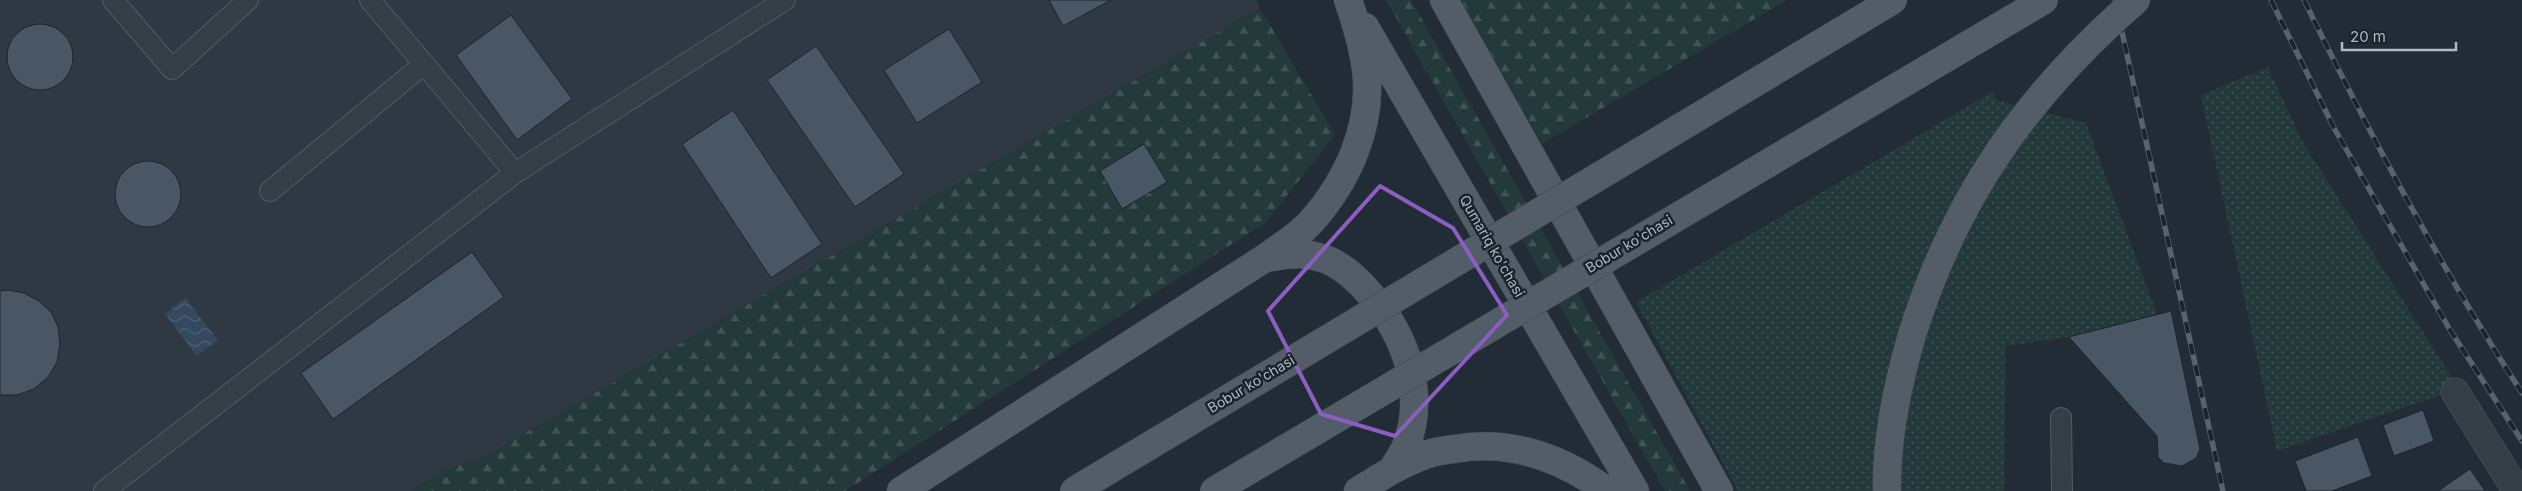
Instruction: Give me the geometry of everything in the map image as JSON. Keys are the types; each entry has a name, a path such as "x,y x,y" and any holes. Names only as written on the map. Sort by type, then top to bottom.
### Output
{"main road":[{"path":"901,491 1265,258 1309,224 1330,198 1346,172 1359,142 1367,107 1366,71 1359,33 1349,0"},
{"name":"Qumariq ko'chasi","path":"1349,0 1636,491"},
{"path":"1444,0 1719,491"},
{"name":"Bobur ko'chasi","path":"1074,491 1893,0"},
{"name":"Bobur ko'chasi","path":"1214,491 2044,0"},
{"path":"1887,491 1895,409 1906,356 1931,279 1952,231 2001,149 2042,93 2069,62 2136,0"},
{"path":"1265,258 1292,254 1320,257 1342,269 1362,284 1393,324 1404,346 1412,370 1414,395 1412,420 1406,446 1393,469"},
{"path":"1358,491 1393,469 1430,453 1467,446 1505,446 1542,455 1568,466 1607,491"}],"street":[{"path":"2455,392 2517,491"}],"lane":[{"path":"113,0 172,69 248,0"},
{"path":"370,0 516,173"},
{"path":"104,491 516,173 785,0"},
{"path":"270,190 424,64"},
{"path":"2061,418 2062,491"}],"highlighted area":[{"path":"1380,186 1453,228 1507,315 1395,436 1321,414 1268,311"}],"shaded area":[{"path":"0,0 1256,0 1260,8 486,456 445,470 412,491 0,491"}],"green space":[{"path":"1386,0 1411,0 1690,491 1665,491"},
{"path":"1461,0 1787,0 1542,144"},
{"path":"1260,8 1335,135 1265,223 845,491 412,491 445,470 486,456"},
{"path":"2268,67 2301,139 2459,389 2277,451 2201,95"},
{"path":"1992,92 1997,100 2086,123 2157,314 2069,337 2006,346 2004,491 1738,491 1636,302"}],"water":[{"path":"185,298 218,340 197,356 165,314"}],"building":[{"path":"1049,0 1111,0 1063,26"},
{"path":"511,15 572,99 517,140 456,55"},
{"path":"34,24 46,24 64,33 71,44 73,57 71,70 64,81 53,88 34,90 21,85 12,76 7,63 7,51 12,38 21,29"},
{"path":"949,29 982,82 917,123 884,70"},
{"path":"816,46 904,174 855,207 767,80"},
{"path":"733,110 822,244 771,278 682,144"},
{"path":"1144,144 1167,182 1122,209 1100,171"},
{"path":"154,161 172,170 179,181 181,194 179,207 172,218 161,225 142,227 124,218 117,207 115,188 124,170 135,163"},
{"path":"472,252 504,297 333,419 301,373"},
{"path":"8,290 24,293 39,301 51,312 58,327 60,344 57,362 48,377 34,389 17,395 0,395 0,291"},
{"path":"2171,311 2200,449 2196,458 2182,466 2164,463 2158,457 2157,436 2069,337"},
{"path":"2423,410 2434,441 2394,456 2383,425"},
{"path":"2358,437 2372,476 2332,491 2306,491 2295,461"},
{"path":"2470,469 2485,491 2438,491"}],"railway":[{"path":"2115,0 2223,491"},
{"path":"2271,0 2334,128 2450,330 2522,441"},
{"path":"2304,0 2354,101 2434,249 2522,393"}]}
